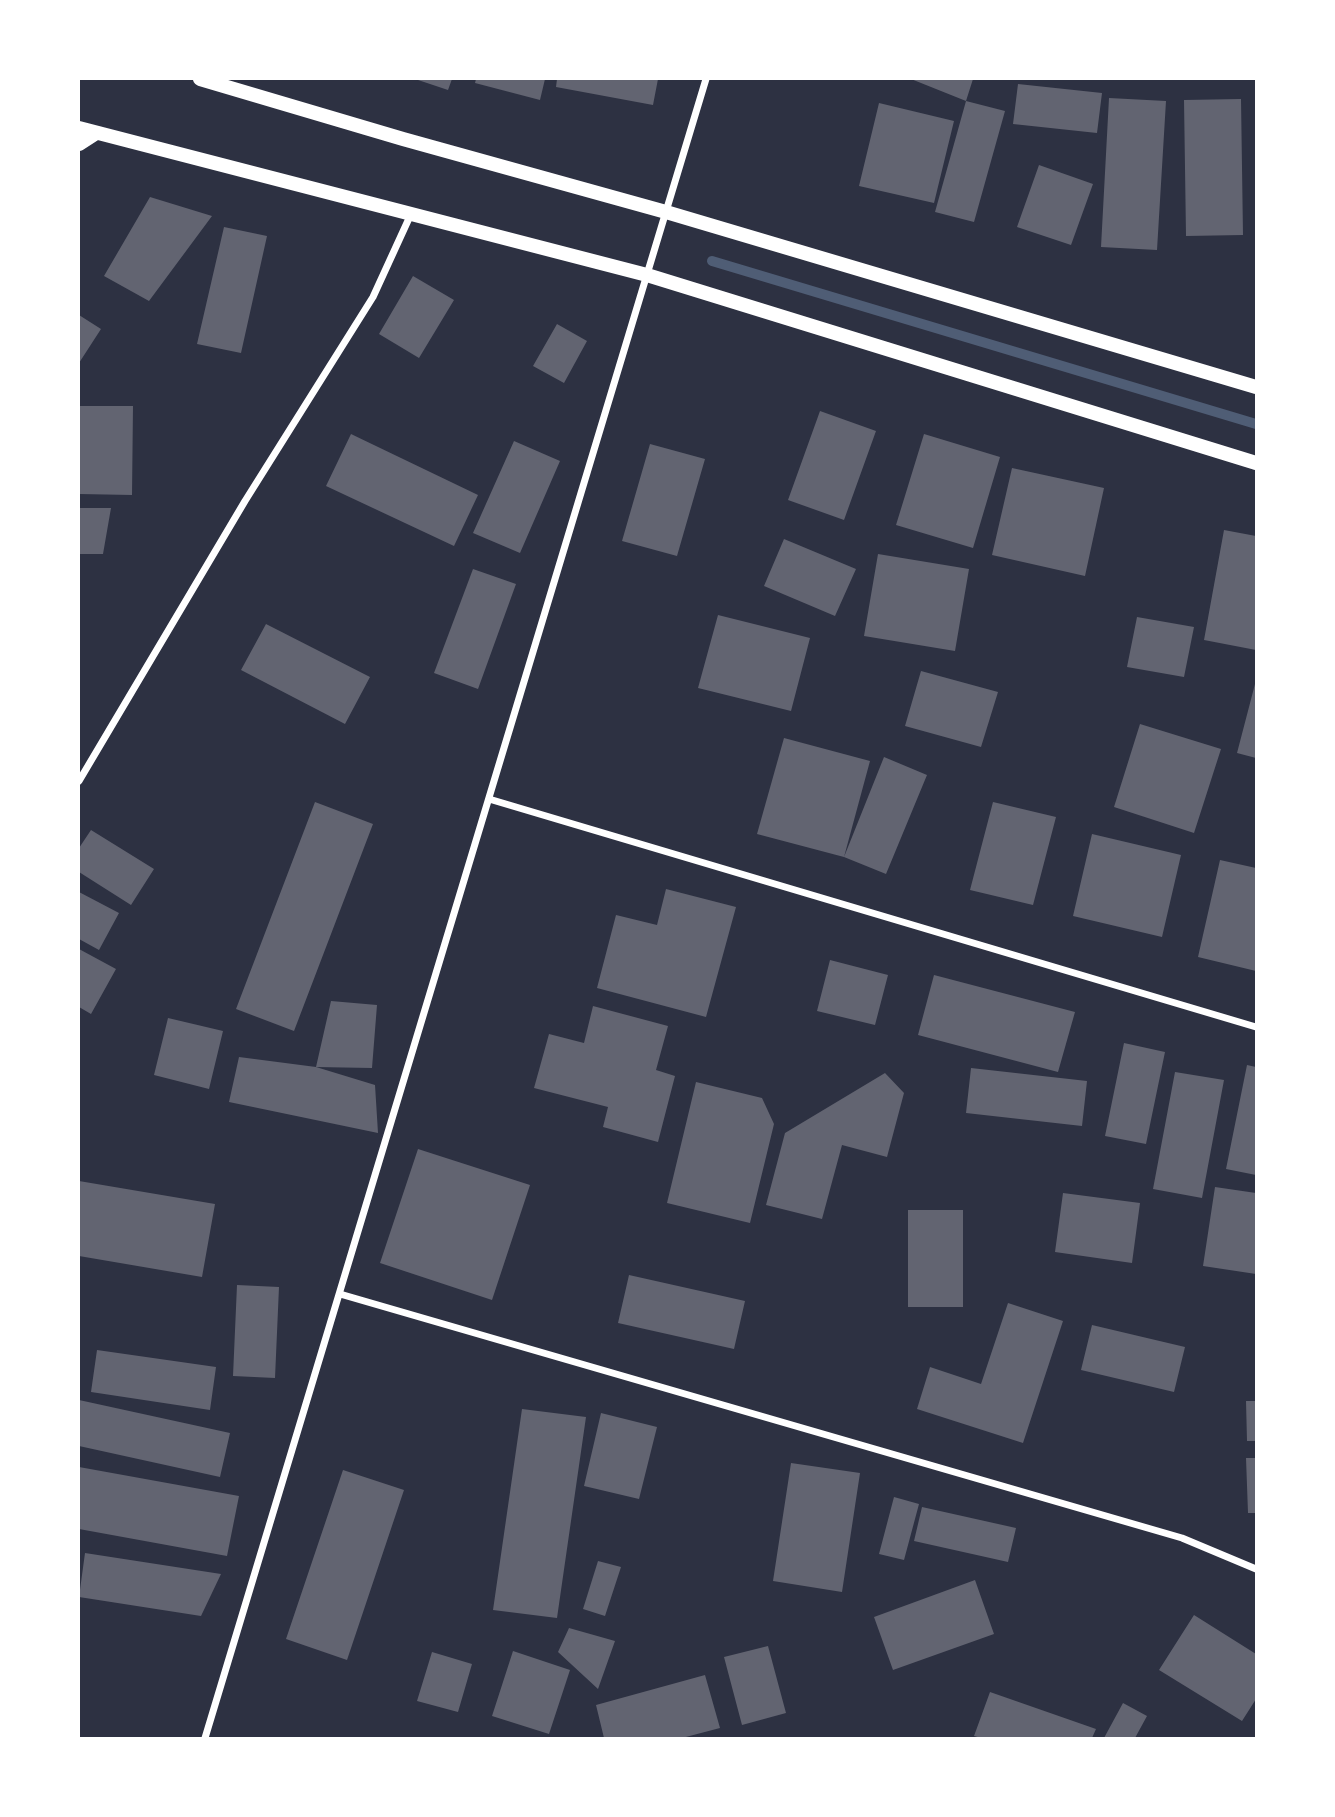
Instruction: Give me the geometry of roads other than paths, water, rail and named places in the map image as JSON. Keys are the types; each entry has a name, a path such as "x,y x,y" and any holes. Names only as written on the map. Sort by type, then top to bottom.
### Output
{"main road":[{"path":"200,79 402,139 666,212 1256,387"},
{"path":"79,128 647,275 1256,463"},
{"path":"79,145 96,133"}],"street":[{"path":"205,1738 706,79"},
{"path":"79,781 245,501 373,297 411,213"},
{"path":"489,799 1256,1027"},
{"path":"340,1293 1182,1538 1256,1569"}],"waterway":[{"path":"712,261 1256,424"}]}
